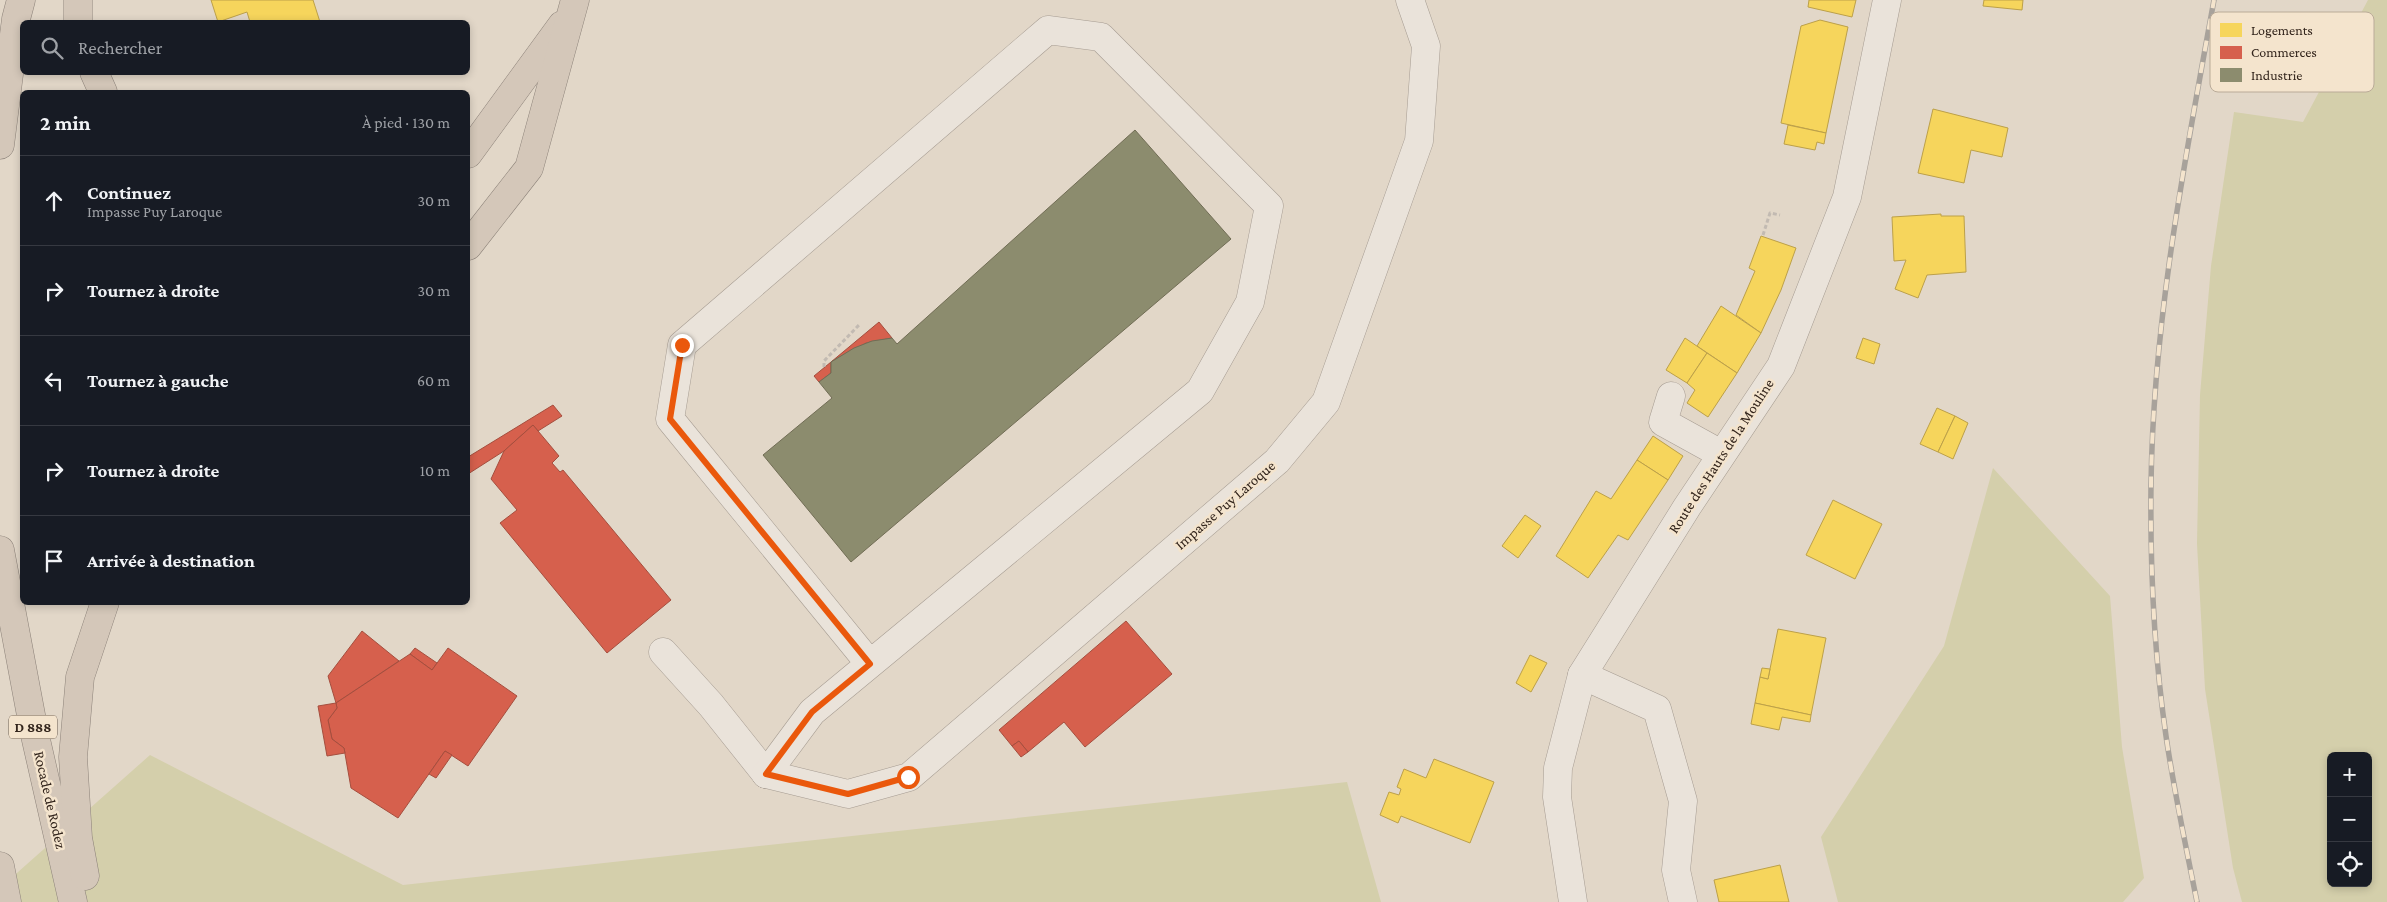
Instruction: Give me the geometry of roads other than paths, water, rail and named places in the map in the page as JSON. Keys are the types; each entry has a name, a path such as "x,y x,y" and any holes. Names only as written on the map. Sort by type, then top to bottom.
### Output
{"highway":[{"path":"0,145 16,19 21,0"},
{"path":"78,0 78,20"},
{"path":"470,151 574,6"},
{"path":"470,243 529,168 574,6"},
{"path":"95,75 102,90"},
{"name":"Rocade de Rodez","path":"0,550 34,730 73,902"},
{"path":"90,902 78,838 73,757 80,677 103,605"},
{"path":"0,866 7,902"}],"street":[{"name":"Impasse Puy Laroque","path":"766,774 848,794 908,777 1277,461 1326,402 1419,141 1426,46 1410,0"},
{"name":"Route des Hauts de la Mouline","path":"1573,902 1557,797 1558,768 1582,675 1721,454 1781,366 1847,197 1887,0"},
{"path":"663,652 712,705 766,774 812,712 1200,391 1250,302 1269,206 1102,37 1048,30 682,345 670,419 870,664"},
{"path":"1671,396 1663,422 1721,454"},
{"path":"1582,675 1657,709 1683,801 1676,870 1683,902"}],"railway":[{"path":"2212,12 2214,0"},
{"path":"2197,902 2180,819 2158,673 2151,548 2151,485 2153,424 2164,302 2172,241 2210,22"}]}
